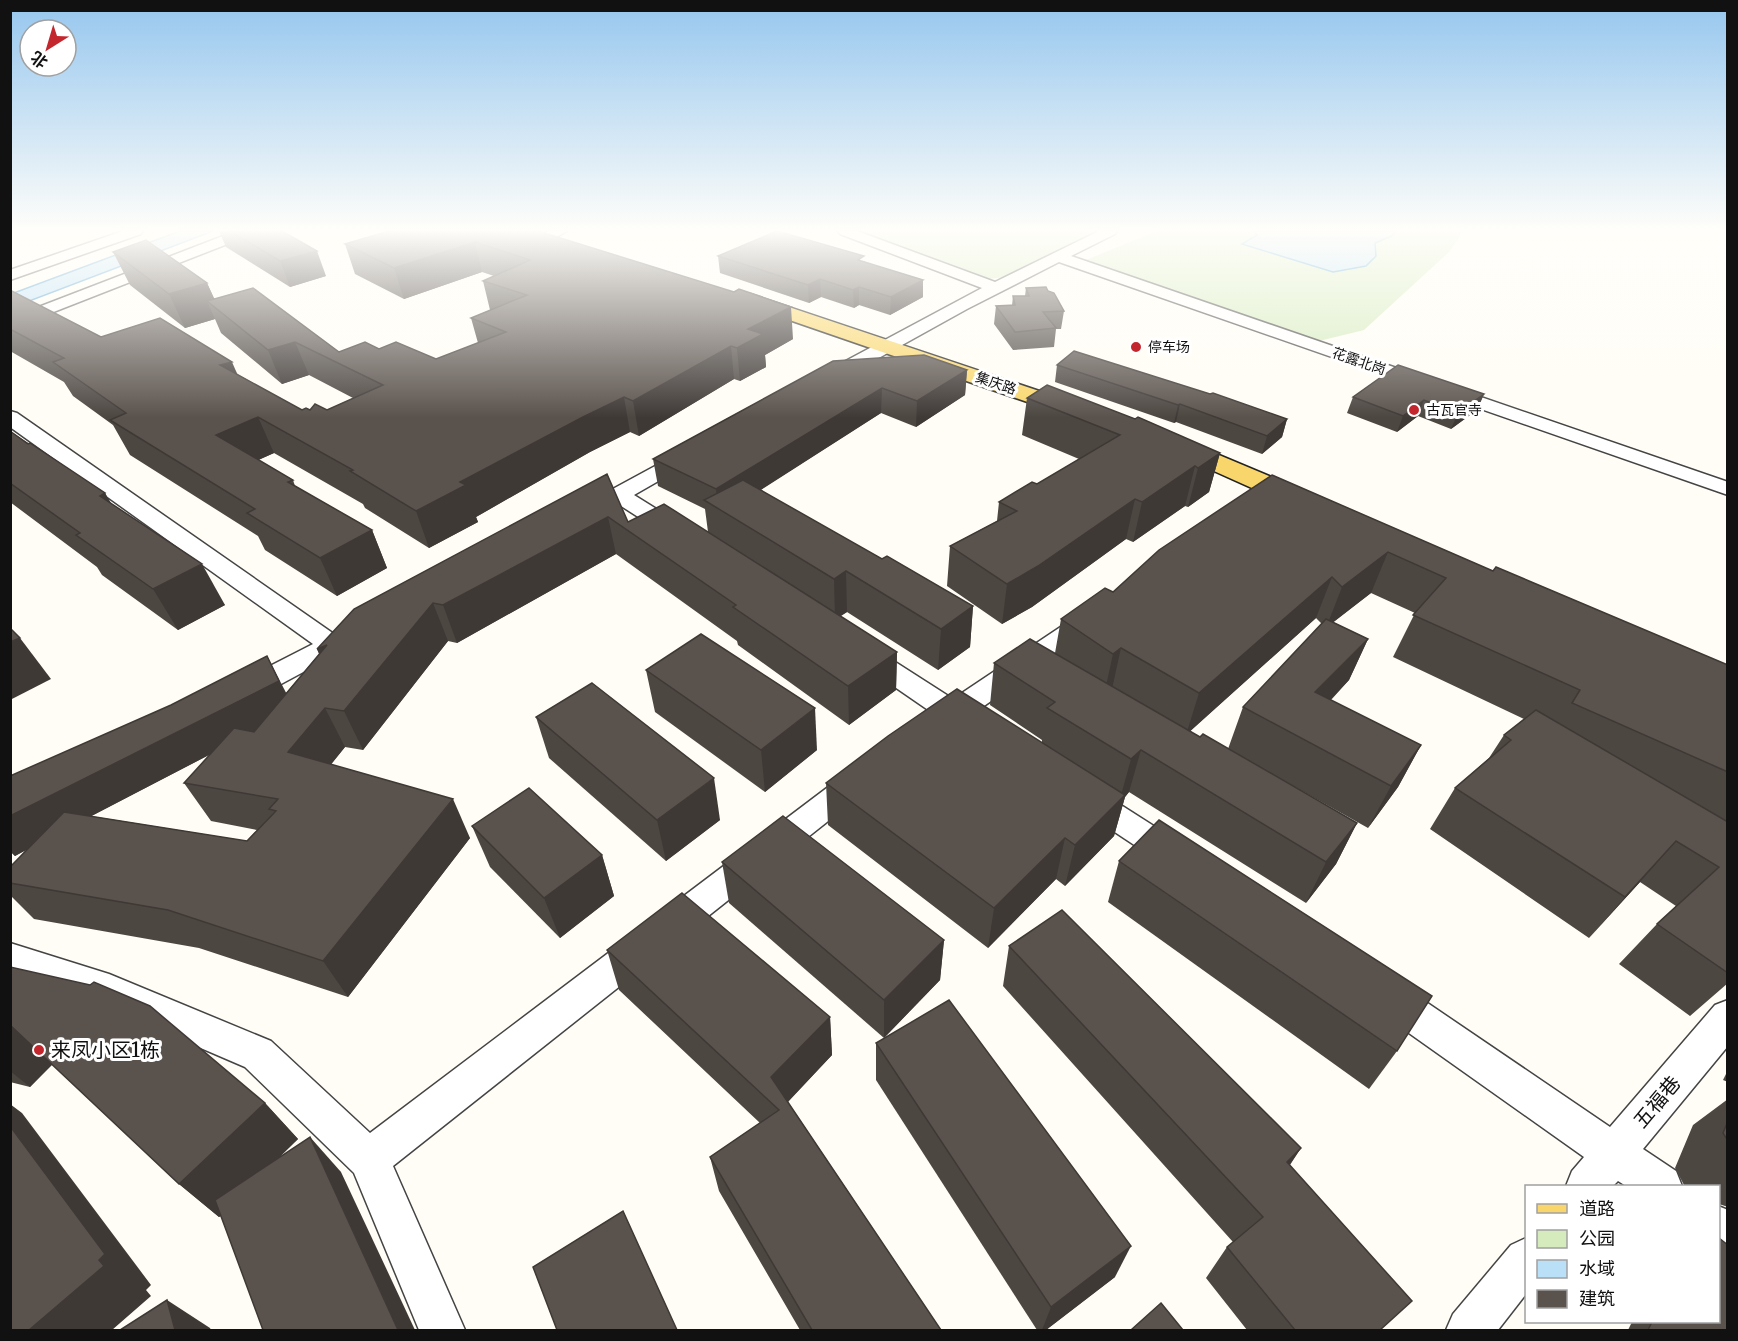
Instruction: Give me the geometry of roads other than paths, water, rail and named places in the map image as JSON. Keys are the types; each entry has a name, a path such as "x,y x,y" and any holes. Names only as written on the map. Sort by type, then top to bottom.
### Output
{"main road":[{"name":"集庆路","path":"732,294 1090,416"},
{"path":"1159,439 1327,511"}],"street":[{"path":"10,324 88,294"},
{"path":"814,386 886,345 985,294"},
{"name":"花露北岗","path":"1164,294 1728,489"},
{"path":"10,417 332,645"},
{"path":"587,512 712,443"},
{"path":"1244,509 1273,488"},
{"path":"619,495 705,549"},
{"path":"924,734 1109,606"},
{"path":"220,704 375,623"},
{"path":"844,640 993,739"},
{"path":"369,1159 875,768"},
{"path":"1062,783 1200,872"},
{"path":"10,958 96,986 258,1054 369,1159 442,1330"},
{"path":"1365,981 1660,1185"},
{"name":"五福巷","path":"1588,1185 1728,1017"},
{"path":"1469,1330 1525,1262"}],"water":[{"path":"12,294 49,294 11,308"}],"place":[{"name":"停车场","path":"1136,347"},
{"name":"古瓦官寺","path":"1414,410"},
{"name":"来凤小区1栋","path":"39,1050"}]}
